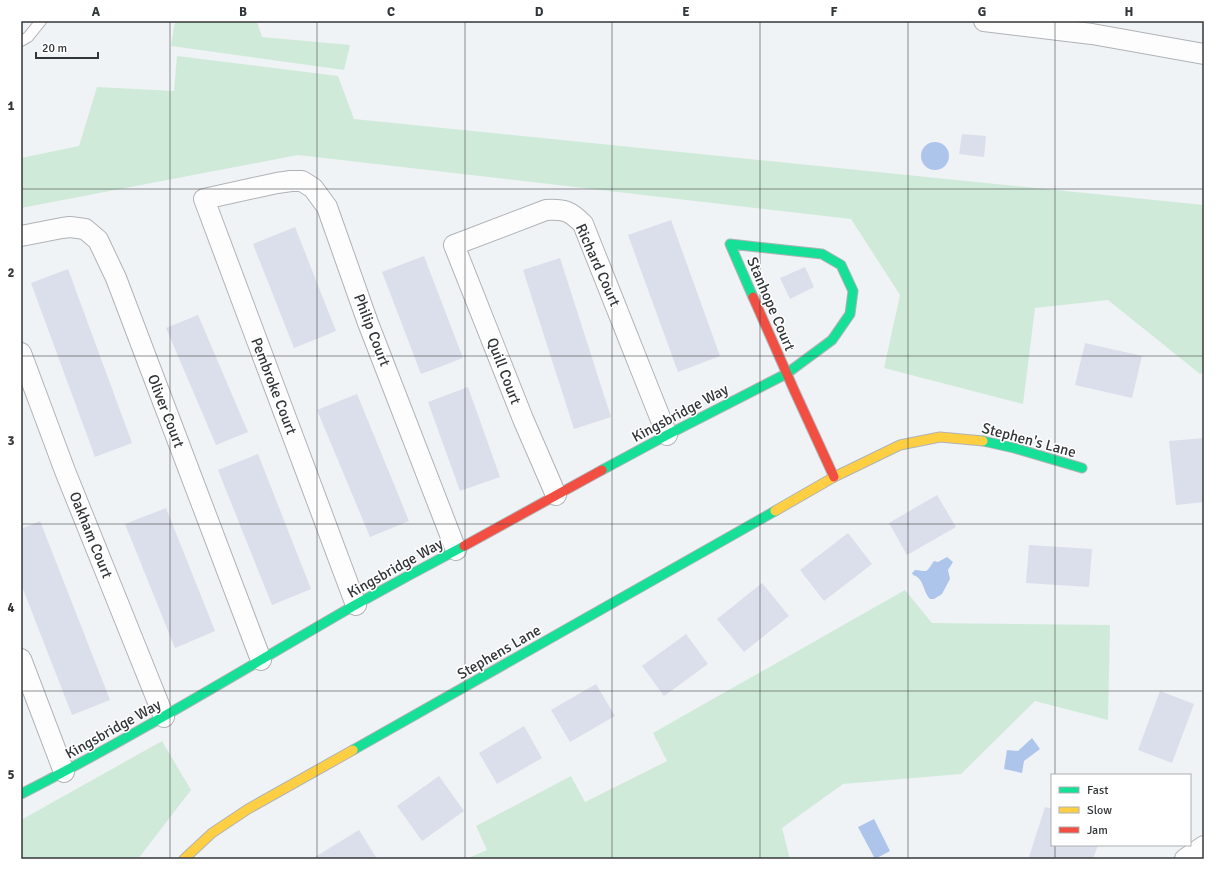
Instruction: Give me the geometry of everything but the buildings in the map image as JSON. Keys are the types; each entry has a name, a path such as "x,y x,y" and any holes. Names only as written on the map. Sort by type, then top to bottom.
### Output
{"street":[{"path":"984,21 1092,34 1204,54"},
{"name":"Philip Court","path":"236,192 277,182 302,181 313,188 327,207 368,323 456,550"},
{"name":"Pembroke Court","path":"236,192 204,199 356,605"},
{"name":"Richard Court","path":"454,245 546,210 559,209 573,214 583,224 667,435"},
{"name":"Oliver Court","path":"21,236 70,227 85,229 98,240 116,278 261,660"},
{"name":"Kingsbridge Way","path":"21,794 164,717 356,605 556,495 667,435 786,374 832,340 850,314 852,291 841,266 822,254 730,244"},
{"name":"Stanhope Court","path":"730,244 786,374"},
{"name":"Quill Court","path":"454,245 523,419 556,495"},
{"name":"Oakham Court","path":"21,353 65,471 164,717"},
{"path":"786,374 834,477"},
{"name":"Stephen's Lane","path":"834,477 900,445 940,437 980,440 1014,448 1082,468"},
{"name":"Stephens Lane","path":"184,859 212,832 248,808 834,477"},
{"path":"21,659 64,772"},
{"path":"1185,859 1204,846"}],"lane":[{"path":"21,41 28,37 41,21"}],"green space":[{"path":"175,21 257,21 262,37 350,45 344,70 171,46"},
{"path":"177,56 338,76 354,119 1204,205 1204,372 1200,374 1108,300 1035,308 1023,404 884,368 900,295 851,219 298,155 21,208 21,158 79,146 97,87 174,91"},
{"path":"905,590 932,623 1110,625 1108,720 1035,701 961,774 843,784 782,828 790,859 466,859 487,850 476,826 571,776 585,802 667,761 653,733"},
{"path":"162,741 191,790 138,859 21,859 21,820"}],"water":[{"path":"935,142 945,146 949,156 945,166 935,170 925,166 921,156 925,146"},
{"path":"947,557 953,562 948,570 950,579 942,594 934,599 930,599 919,579 912,573 915,570 926,571 934,561 938,562"},
{"path":"1032,738 1040,749 1024,761 1022,773 1004,769 1007,750 1018,751"},
{"path":"874,819 890,851 875,859 858,827"}],"traffic: fast":[{"path":"602,470 786,374 832,340 850,314 853,291 841,265 822,254 730,244 753,297"},
{"path":"983,441 1014,448 1082,468"},
{"path":"353,750 775,511"},
{"path":"21,794 148,726 355,605 464,546"}],"traffic: slow":[{"path":"775,511 834,477 900,445 940,437 983,441"},
{"path":"184,859 212,833 248,809 353,750"}],"traffic: jam":[{"path":"753,297 834,477"},
{"path":"464,546 602,470"}]}
